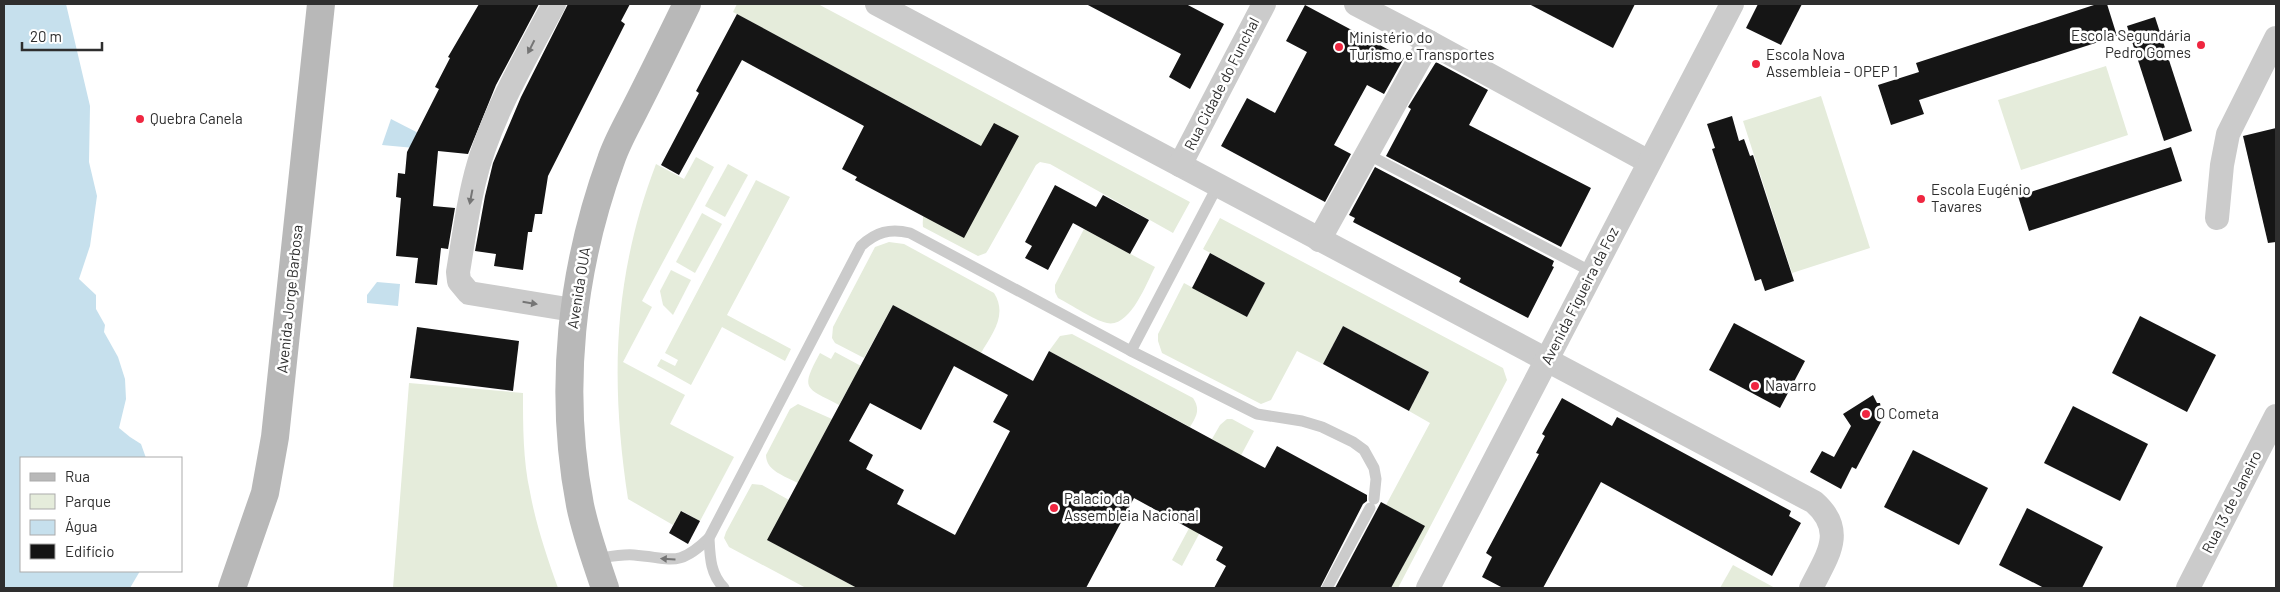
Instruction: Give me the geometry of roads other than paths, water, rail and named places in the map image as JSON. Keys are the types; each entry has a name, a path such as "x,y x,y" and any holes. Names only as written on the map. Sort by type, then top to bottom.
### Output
{"street":[{"name":"Avenida Jorge Barbosa","path":"232,588 265,493 275,437 321,4"},
{"path":"554,4 508,92 482,155 474,181 458,272 459,281 469,293 573,310"},
{"name":"Avenida OUA","path":"605,588 580,506 572,440 570,364 573,310 583,254 594,209 611,158 687,4"},
{"path":"877,4 1814,502 1823,509 1830,520 1833,532 1832,547 1811,588"},
{"name":"Rua Cidade do Funchal","path":"1180,165 1264,4"},
{"path":"1356,4 1649,162"},
{"name":"Avenida Figueira da Foz","path":"1428,588 1732,4"},
{"path":"2217,218 2222,165 2228,134 2276,38"},
{"path":"1319,240 1429,42"},
{"name":"Rua 13 de Janeiro","path":"2188,588 2275,420"}],"lane":[{"path":"1367,154 1592,272"},
{"path":"1130,351 1218,185"},
{"path":"595,559 628,555 678,560 696,551 709,538 860,246 871,237 884,231 898,230 910,233 1130,351 1257,414 1322,426 1354,442 1364,450 1374,468 1376,479 1372,503 1327,588"},
{"path":"709,538 712,570 724,588"}],"water":[{"path":"4,4 66,4 90,106 89,162 97,196 90,246 79,279 96,295 96,309 105,325 104,332 118,357 125,379 126,399 119,428 141,444 146,457 20,457 20,572 139,572 130,588 4,588"},
{"path":"391,119 430,139 425,149 382,145"},
{"path":"377,282 400,284 398,306 367,303 367,295"}],"place":[{"name":"Escola Segundária Pedro Gomes","path":"2201,45"},
{"name":"Ministério do Turismo e Transportes","path":"1339,47"},
{"name":"Escola Nova Assembleia – OPEP 1","path":"1756,64"},
{"name":"Quebra Canela","path":"140,119"},
{"name":"Escola Eugénio Tavares","path":"1921,199"},
{"name":"Navarro","path":"1755,386"},
{"name":"O Cometa","path":"1866,414"},
{"name":"Palacio da Assembleia Nacional","path":"1054,508"}]}
